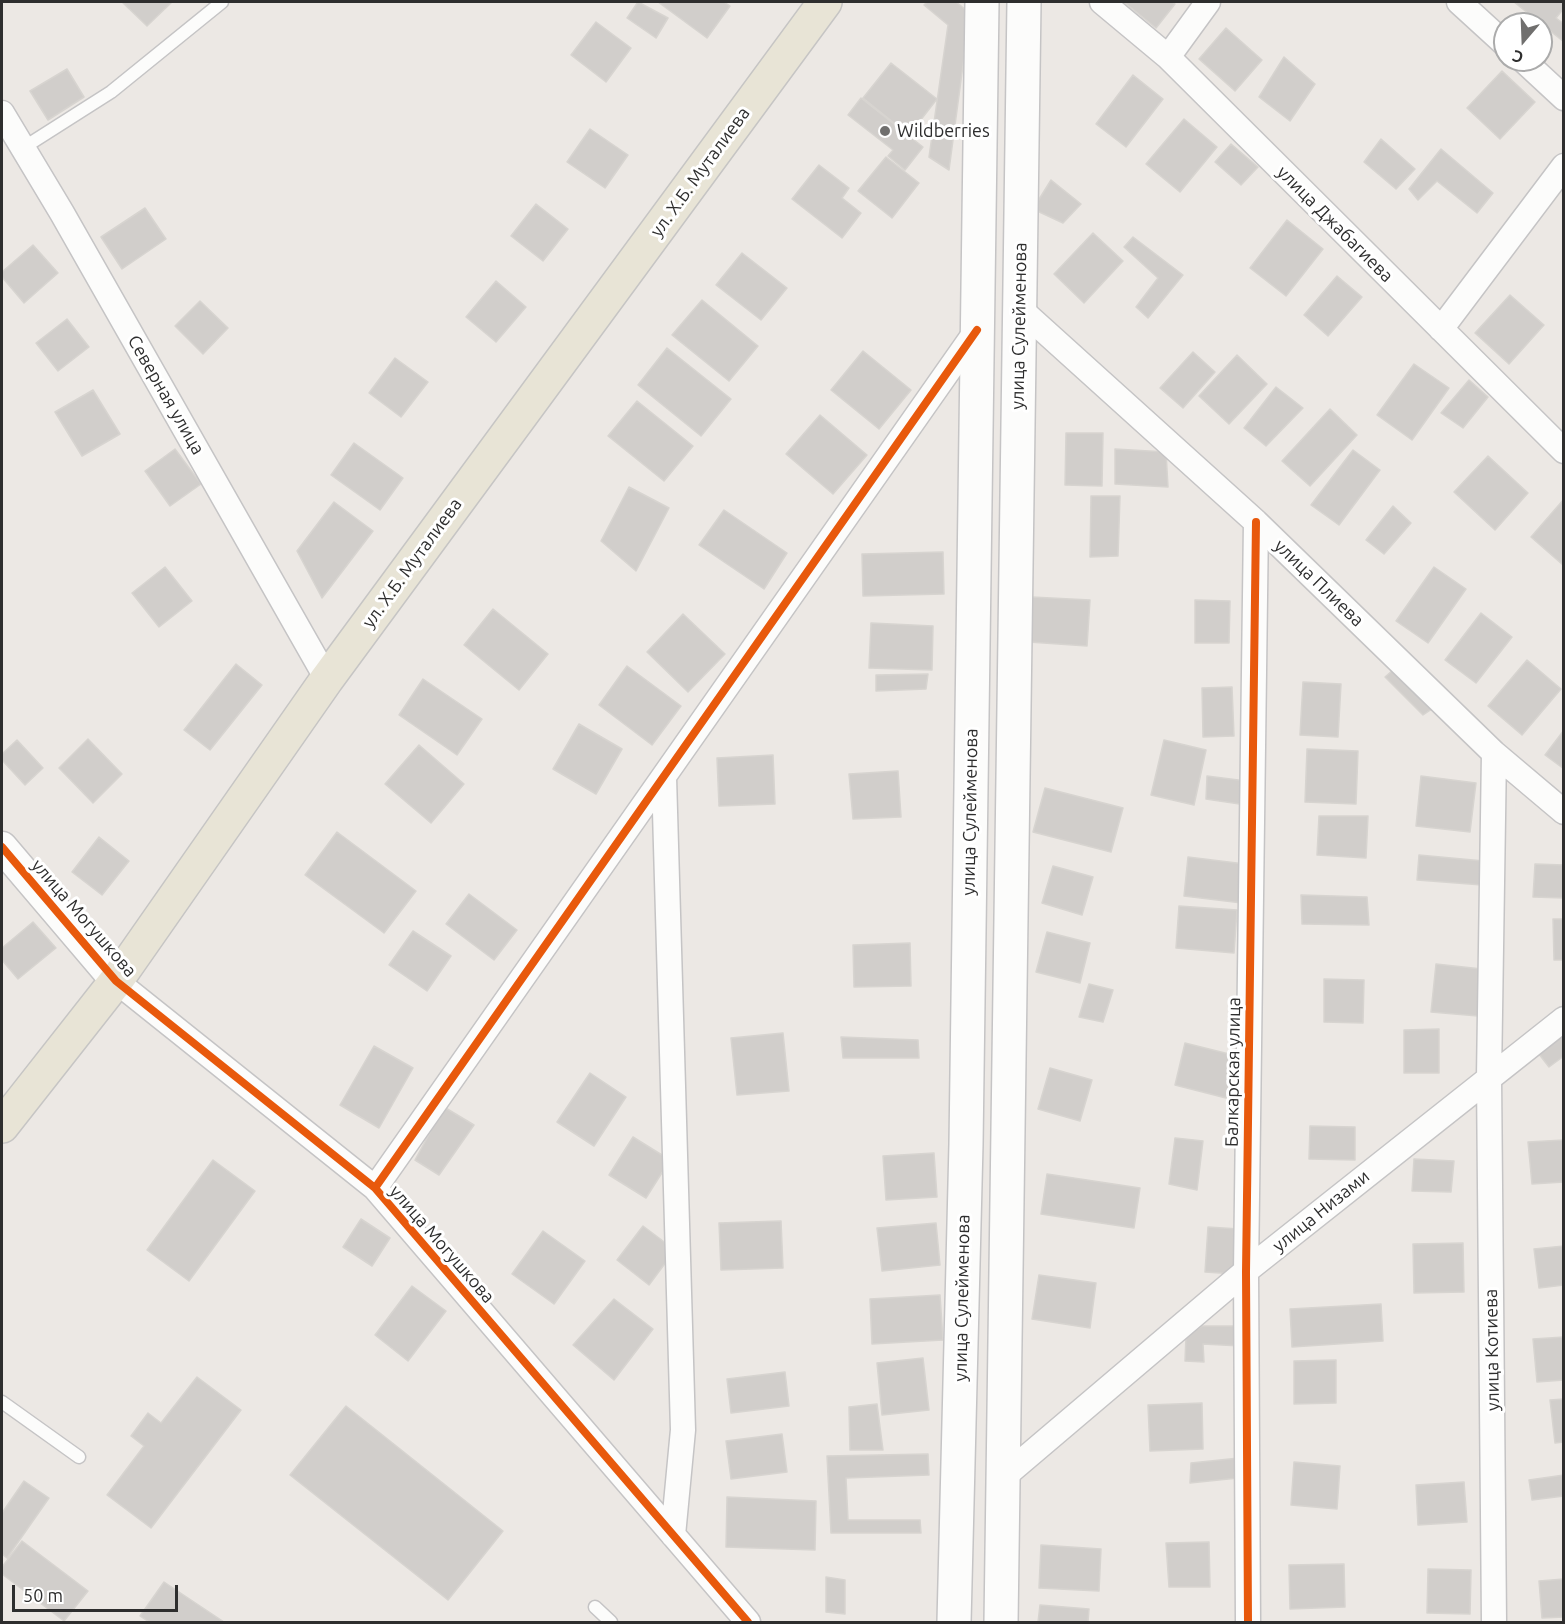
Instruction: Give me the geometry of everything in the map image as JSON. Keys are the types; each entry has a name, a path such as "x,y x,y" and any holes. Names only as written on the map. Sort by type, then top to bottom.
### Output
{"main road":[{"name":"ул. Х.Б. Муталиева","path":"2,1126 116,981 327,679 825,2"},
{"name":"улица Сулейменова","path":"954,1623 966,1144 982,2"},
{"name":"улица Сулейменова","path":"1000,1623 1024,2"}],"street":[{"name":"улица Джабагиева","path":"1102,2 1168,57 1563,451"},
{"path":"1168,57 1208,2"},
{"path":"1459,2 1493,33"},
{"path":"1536,72 1563,98"},
{"name":"Северная улица","path":"2,113 62,213 327,679"},
{"path":"1441,329 1563,166"},
{"name":"улица Плиева","path":"1019,308 1256,522 1494,753 1563,812"},
{"path":"375,1188 977,330"},
{"name":"Балкарская улица","path":"1248,1623 1246,1272 1256,522"},
{"name":"улица Котиева","path":"1494,753 1489,1077 1494,1623"},
{"path":"664,777 683,1430 673,1535"},
{"name":"улица Могушкова","path":"2,847 116,981 375,1188 748,1623"},
{"name":"улица Низами","path":"1001,1479 1246,1272 1563,1018"}],"lane":[{"path":"23,148 111,92 222,2"},
{"path":"2,1402 79,1457"},
{"path":"595,1607 611,1623"}],"building":[{"path":"122,2 172,2 147,26"},
{"path":"638,2 668,18 656,38 627,18"},
{"path":"658,2 724,2 730,6 707,38"},
{"path":"927,2 956,2 970,13 949,170 929,157 948,25 924,5"},
{"path":"1124,2 1172,2 1175,4 1156,28"},
{"path":"1514,2 1564,2 1564,8 1556,18 1564,24 1564,42 1553,33 1553,12 1526,12"},
{"path":"596,22 631,48 606,82 571,55"},
{"path":"1226,28 1262,60 1235,91 1199,59"},
{"path":"1284,57 1315,84 1290,121 1259,97"},
{"path":"891,63 937,99 909,135 863,98"},
{"path":"67,69 84,97 48,120 30,91"},
{"path":"1501,72 1535,102 1500,139 1467,108"},
{"path":"1133,75 1163,99 1126,147 1096,124"},
{"name":"Wildberries","path":"861,98 923,147 905,170 888,156 893,150 848,115"},
{"path":"1184,119 1217,147 1180,192 1146,164"},
{"path":"590,129 628,155 605,188 567,162"},
{"path":"1381,139 1415,169 1396,189 1364,162"},
{"path":"1231,144 1258,167 1241,185 1215,162"},
{"path":"1441,149 1493,193 1477,213 1437,181 1418,200 1409,189"},
{"path":"886,157 919,183 892,218 858,191"},
{"path":"819,165 849,188 842,198 861,213 842,238 792,199"},
{"path":"1051,180 1081,204 1063,223 1033,209"},
{"path":"536,204 568,229 543,261 511,236"},
{"path":"145,208 166,239 122,269 101,237"},
{"path":"1287,220 1323,249 1286,296 1250,268"},
{"path":"1093,233 1123,261 1084,303 1054,274"},
{"path":"1133,237 1183,275 1148,318 1136,307 1158,278 1124,247"},
{"path":"33,245 58,273 24,303 2,277 2,272"},
{"path":"742,253 787,288 761,320 716,285"},
{"path":"1337,276 1362,297 1328,336 1304,315"},
{"path":"496,281 526,307 496,342 466,317"},
{"path":"1510,295 1544,325 1509,364 1475,333"},
{"path":"702,300 758,346 729,381 672,335"},
{"path":"200,301 228,328 203,354 175,326"},
{"path":"67,319 89,347 58,371 36,343"},
{"path":"667,348 731,399 701,436 638,385"},
{"path":"863,351 911,390 879,429 831,390"},
{"path":"1193,352 1215,372 1183,408 1160,388"},
{"path":"1237,355 1267,384 1229,424 1199,396"},
{"path":"395,358 428,382 401,417 369,393"},
{"path":"1414,364 1449,388 1412,440 1377,415"},
{"path":"1469,380 1488,397 1463,428 1441,413"},
{"path":"1276,387 1303,408 1266,446 1244,428"},
{"path":"93,390 120,434 82,456 55,412"},
{"path":"637,401 693,446 664,481 608,436"},
{"path":"1330,409 1357,435 1310,486 1282,461"},
{"path":"820,415 867,455 833,494 786,454"},
{"path":"1066,433 1103,433 1102,486 1065,485"},
{"path":"354,443 403,478 380,510 331,475"},
{"path":"175,449 201,484 170,506 145,471"},
{"path":"1115,449 1166,452 1168,487 1115,484"},
{"path":"1353,450 1380,470 1339,525 1311,505"},
{"path":"1488,456 1528,493 1495,530 1454,492"},
{"path":"629,487 669,508 636,571 601,541"},
{"path":"1091,496 1120,496 1118,556 1090,557"},
{"path":"1564,499 1564,565 1563,565 1531,537"},
{"path":"334,502 373,531 322,598 297,551"},
{"path":"1393,506 1411,523 1384,554 1366,540"},
{"path":"724,510 787,553 764,589 699,545"},
{"path":"943,552 944,594 863,596 862,554"},
{"path":"165,567 192,601 159,627 132,593"},
{"path":"1434,567 1466,589 1428,643 1396,621"},
{"path":"1032,597 1090,600 1087,646 1029,642"},
{"path":"1195,600 1230,601 1229,643 1195,643"},
{"path":"493,609 548,654 519,690 464,645"},
{"path":"1481,613 1512,637 1476,683 1445,660"},
{"path":"683,614 725,654 688,692 647,652"},
{"path":"871,623 933,626 932,670 869,668"},
{"path":"1527,660 1561,689 1522,735 1488,706"},
{"path":"236,664 262,685 210,750 184,730"},
{"path":"627,666 681,706 652,745 599,705"},
{"path":"1393,670 1432,709 1423,715 1385,677"},
{"path":"928,674 926,689 876,691 876,675"},
{"path":"423,679 482,719 457,755 399,715"},
{"path":"1303,682 1341,684 1338,737 1300,735"},
{"path":"1232,687 1234,736 1203,737 1202,688"},
{"path":"579,724 622,749 596,794 553,769"},
{"path":"1564,730 1564,769 1545,755"},
{"path":"88,739 122,774 93,803 59,768"},
{"path":"17,740 43,768 25,785 2,760 2,754"},
{"path":"1164,740 1206,750 1194,805 1151,795"},
{"path":"419,745 464,784 431,823 385,784"},
{"path":"1307,749 1358,751 1356,804 1305,802"},
{"path":"773,755 775,804 719,806 717,758"},
{"path":"898,771 901,817 853,819 849,774"},
{"path":"1207,776 1254,782 1253,806 1206,799"},
{"path":"1421,776 1476,783 1470,832 1416,826"},
{"path":"1045,788 1123,808 1111,852 1033,832"},
{"path":"1319,816 1368,816 1366,858 1317,855"},
{"path":"337,832 416,891 384,933 305,875"},
{"path":"99,837 129,861 102,895 72,872"},
{"path":"1419,855 1484,861 1482,885 1417,880"},
{"path":"1188,857 1245,864 1242,903 1184,896"},
{"path":"1535,864 1564,865 1564,898 1533,897"},
{"path":"1053,866 1093,877 1082,915 1042,903"},
{"path":"469,894 517,930 494,960 446,924"},
{"path":"1301,895 1367,897 1369,925 1302,924"},
{"path":"1179,906 1237,910 1234,953 1176,948"},
{"path":"1553,919 1564,919 1564,960 1554,960"},
{"path":"33,922 56,948 18,979 2,960 2,948"},
{"path":"413,931 451,956 427,991 389,965"},
{"path":"1047,932 1090,943 1080,983 1036,972"},
{"path":"910,943 911,986 854,987 853,945"},
{"path":"1436,964 1482,969 1478,1016 1431,1012"},
{"path":"1324,979 1364,980 1363,1023 1324,1022"},
{"path":"1089,984 1113,990 1103,1022 1079,1017"},
{"path":"1564,1024 1564,1056 1549,1067 1535,1049"},
{"path":"1439,1029 1439,1073 1404,1073 1404,1030"},
{"path":"783,1033 789,1091 737,1095 731,1038"},
{"path":"841,1037 918,1040 919,1058 843,1058"},
{"path":"1185,1043 1237,1056 1226,1098 1175,1085"},
{"path":"374,1046 413,1068 379,1128 340,1105"},
{"path":"1050,1068 1092,1080 1080,1121 1038,1109"},
{"path":"590,1073 626,1097 594,1146 557,1122"},
{"path":"444,1107 474,1125 439,1175 415,1160"},
{"path":"1310,1126 1355,1127 1355,1160 1309,1159"},
{"path":"633,1137 670,1160 646,1198 609,1175"},
{"path":"1175,1138 1203,1141 1197,1190 1169,1184"},
{"path":"1564,1140 1564,1182 1532,1184 1528,1142"},
{"path":"934,1153 937,1197 886,1200 883,1156"},
{"path":"1414,1159 1454,1161 1451,1192 1412,1191"},
{"path":"213,1160 255,1191 189,1281 147,1250"},
{"path":"1047,1174 1140,1188 1134,1228 1041,1214"},
{"path":"361,1219 390,1238 372,1266 343,1247"},
{"path":"781,1221 783,1268 721,1270 719,1223"},
{"path":"936,1223 940,1265 882,1271 877,1228"},
{"path":"643,1226 675,1250 649,1285 617,1260"},
{"path":"1208,1227 1239,1229 1235,1274 1205,1272"},
{"path":"543,1231 585,1261 554,1304 512,1274"},
{"path":"1463,1243 1464,1292 1414,1293 1413,1244"},
{"path":"1564,1246 1564,1285 1539,1288 1534,1249"},
{"path":"1039,1275 1096,1283 1090,1328 1032,1319"},
{"path":"412,1286 446,1311 408,1361 375,1335"},
{"path":"940,1295 943,1340 872,1344 870,1299"},
{"path":"614,1299 653,1329 614,1380 573,1345"},
{"path":"1381,1304 1383,1341 1292,1347 1290,1309"},
{"path":"1202,1326 1240,1326 1241,1346 1203,1344 1204,1362 1185,1361 1186,1336"},
{"path":"1564,1337 1564,1380 1537,1382 1533,1339"},
{"path":"923,1358 929,1410 882,1415 877,1363"},
{"path":"1336,1360 1336,1403 1294,1404 1294,1361"},
{"path":"785,1372 789,1406 731,1413 727,1379"},
{"path":"197,1377 241,1410 151,1528 107,1495 144,1446 131,1436 148,1413 161,1423"},
{"path":"1564,1399 1564,1442 1555,1443 1550,1400"},
{"path":"1202,1403 1203,1449 1150,1451 1148,1405"},
{"path":"877,1404 883,1450 850,1450 849,1407"},
{"path":"346,1406 503,1531 448,1600 290,1475"},
{"path":"782,1434 787,1472 731,1479 726,1441"},
{"path":"928,1454 929,1475 846,1478 848,1520 920,1520 921,1533 831,1533 827,1456"},
{"path":"1239,1458 1238,1478 1190,1483 1191,1463"},
{"path":"1294,1462 1340,1466 1337,1509 1291,1505"},
{"path":"1564,1475 1564,1496 1532,1500 1529,1480"},
{"path":"24,1481 49,1498 7,1558 2,1554 2,1513"},
{"path":"1464,1482 1467,1522 1418,1525 1416,1485"},
{"path":"727,1497 816,1501 815,1550 726,1547"},
{"path":"22,1541 88,1591 64,1621 2,1574 2,1567"},
{"path":"1209,1542 1210,1587 1169,1587 1166,1543"},
{"path":"1041,1545 1101,1549 1099,1591 1039,1588"},
{"path":"1344,1564 1345,1607 1290,1609 1289,1565"},
{"path":"1428,1569 1471,1570 1470,1614 1427,1613"},
{"path":"826,1577 845,1580 845,1614 826,1612"},
{"path":"1564,1579 1564,1617 1542,1618 1539,1581"},
{"path":"164,1582 224,1622 149,1622 140,1616"},
{"path":"1040,1605 1089,1609 1088,1622 1038,1622"}],"cycle path":[{"path":"375,1188 977,330"},
{"path":"1248,1622 1246,1271 1256,522"},
{"path":"2,847 116,981 375,1188 748,1622"}],"place":[{"name":"Wildberries","path":"885,131"}]}
